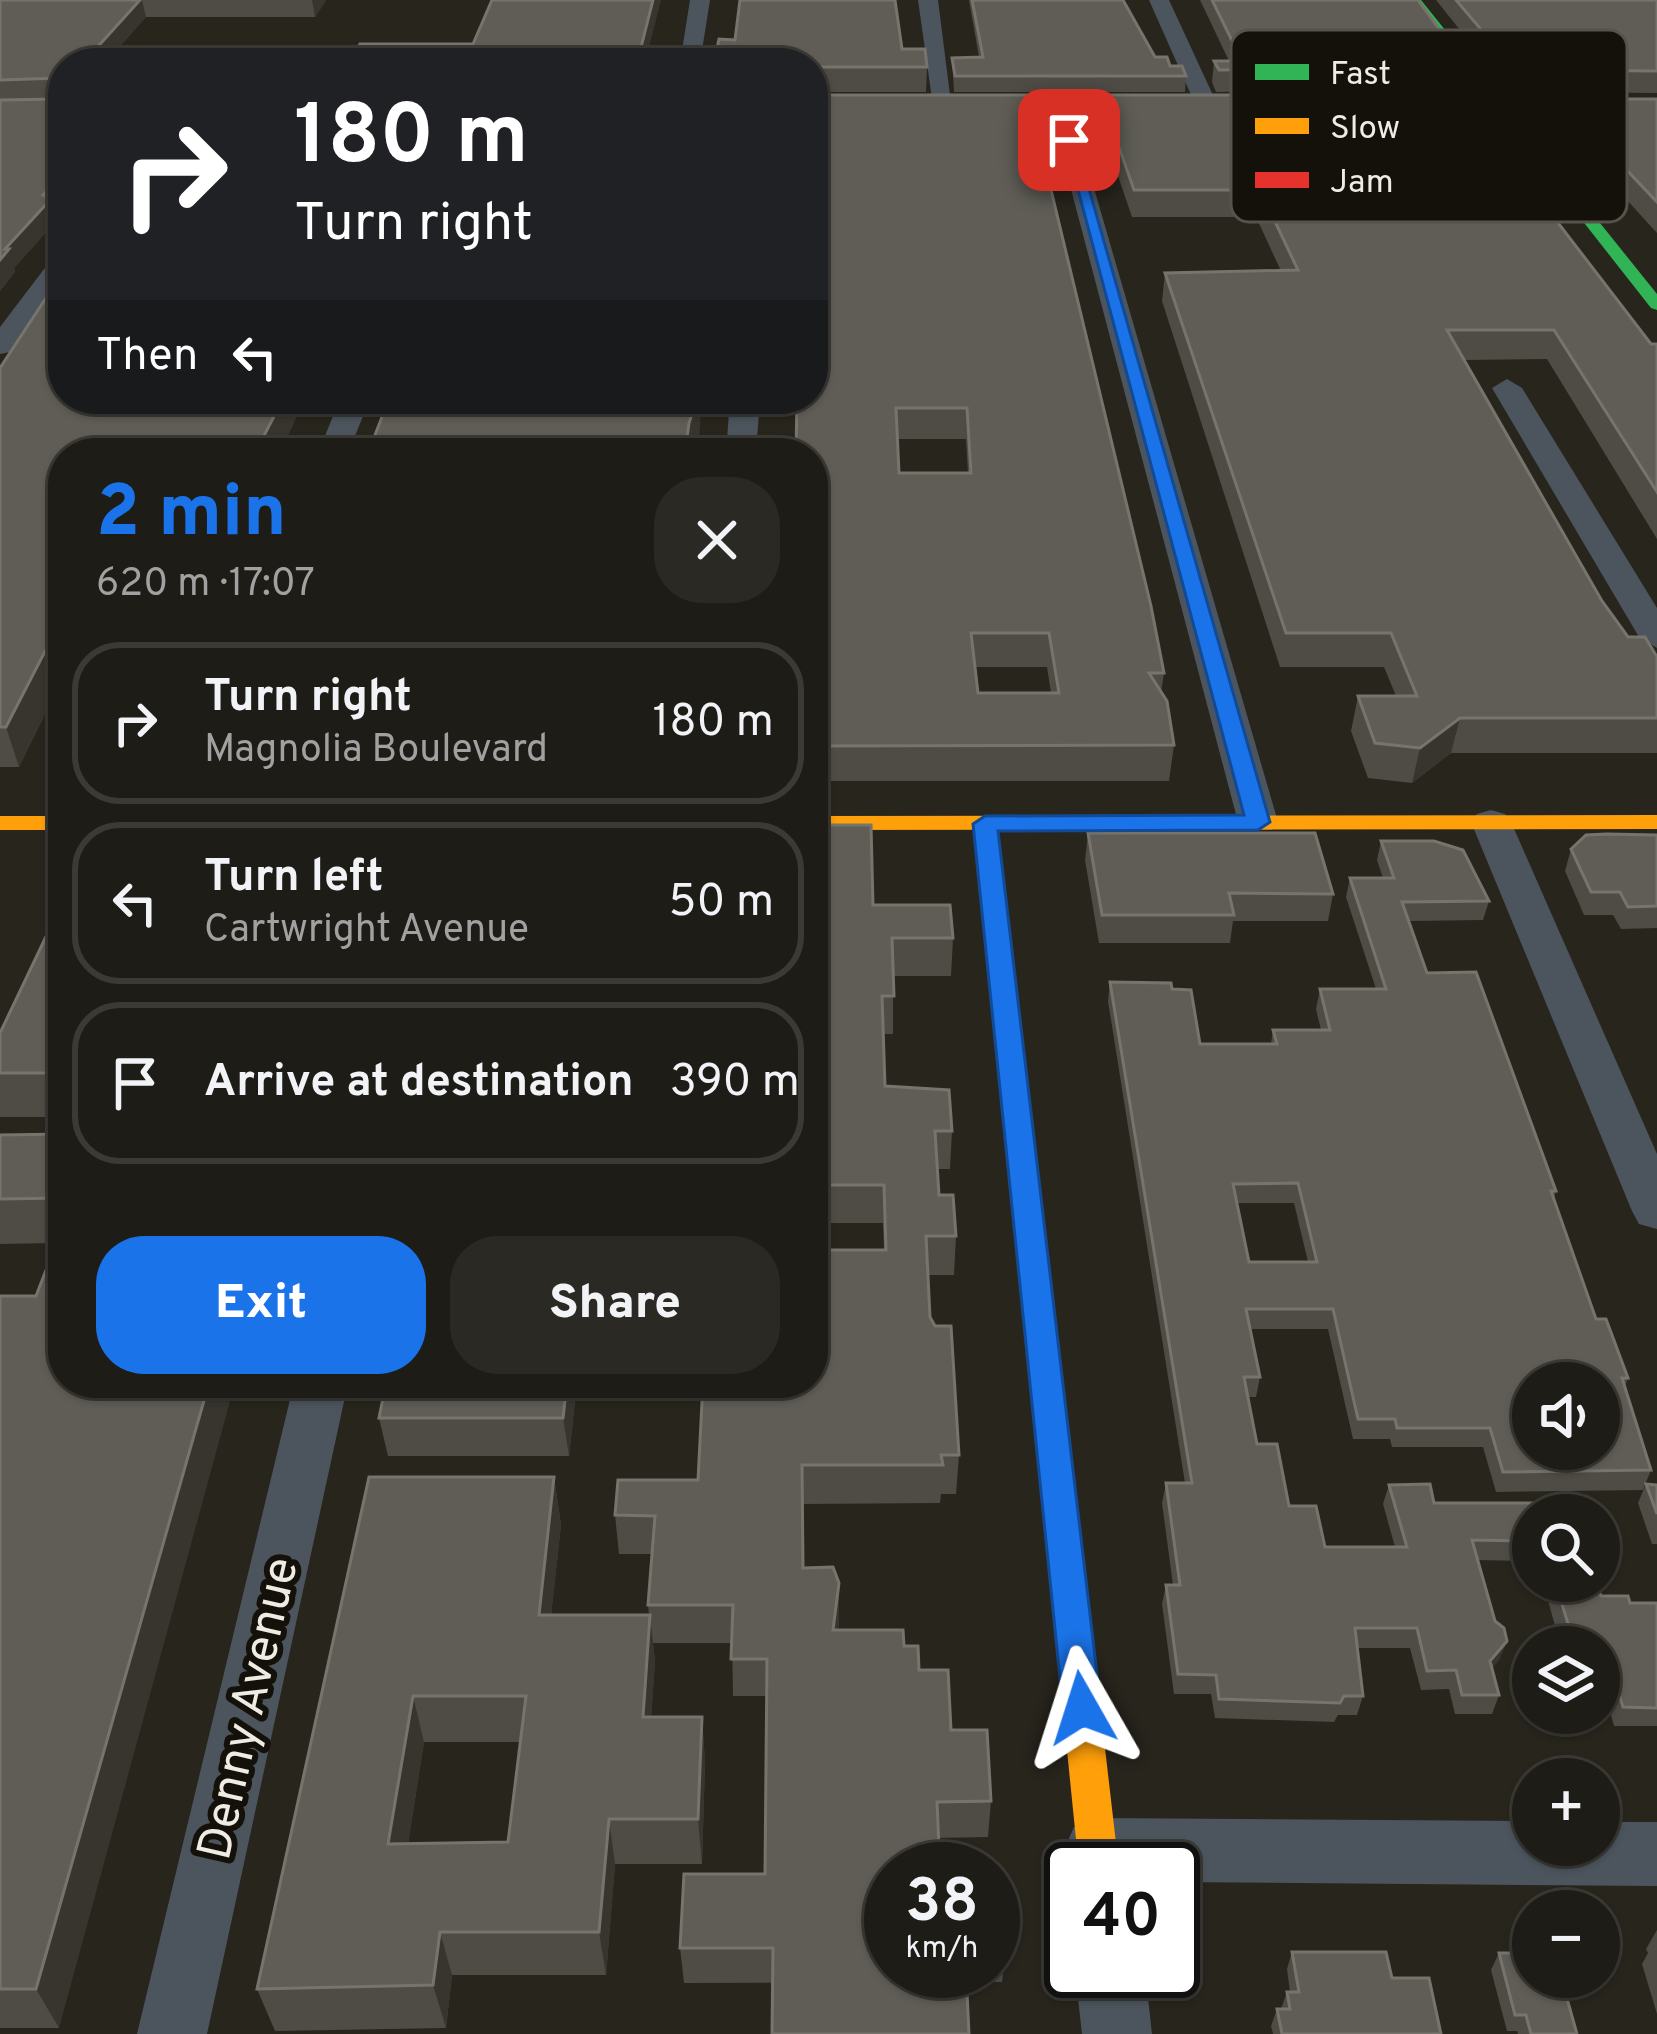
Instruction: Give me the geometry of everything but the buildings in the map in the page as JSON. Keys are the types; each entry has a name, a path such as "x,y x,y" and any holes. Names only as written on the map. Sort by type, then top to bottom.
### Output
{"main road":[{"path":"1415,0 1439,30"},
{"path":"1591,222 1657,305"},
{"path":"828,823 1657,822"},
{"path":"0,823 48,823"},
{"path":"985,824 1096,1842"}],"street":[{"path":"692,48 700,0"},
{"path":"928,0 944,106"},
{"path":"1160,0 1207,106"},
{"path":"1069,140 1258,822"},
{"path":"0,346 48,281"},
{"path":"1507,388 1657,637"},
{"path":"1491,822 1657,1211"},
{"name":"Denny Avenue","path":"172,2034 318,1398"},
{"path":"1200,1858 1657,1854"},
{"path":"1113,1998 1117,2034"}],"traffic: fast":[{"path":"1415,0 1439,30"},
{"path":"1591,222 1657,305"}],"traffic: slow":[{"path":"828,823 1657,822"},
{"path":"0,823 48,823"},
{"path":"1055,1463 1096,1842"}],"traffic: jam":[{"path":"1627,106 1657,106"},
{"path":"985,823 1055,1463"}],"route":[{"path":"1069,140 1258,822 985,824 1082,1708"}]}
